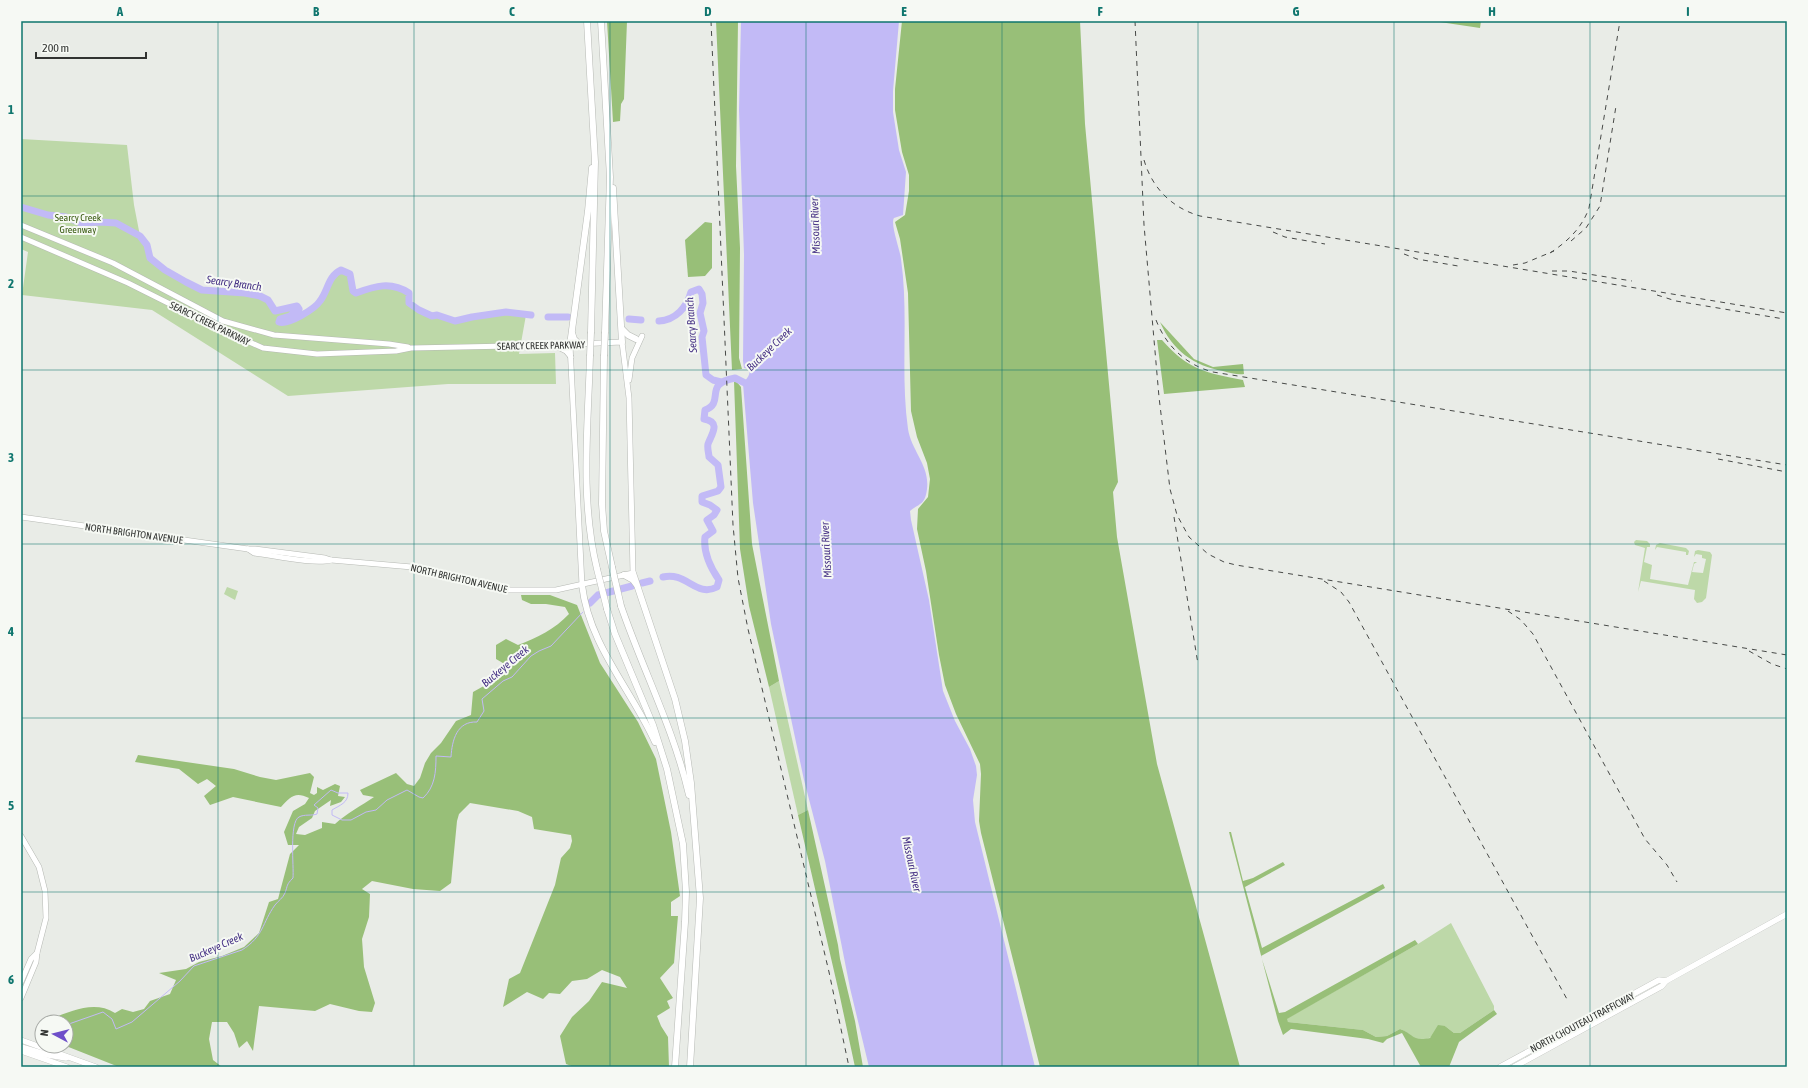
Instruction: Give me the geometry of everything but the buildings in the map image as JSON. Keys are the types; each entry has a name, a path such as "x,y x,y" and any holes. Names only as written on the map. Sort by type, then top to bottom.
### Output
{"highway":[{"path":"587,21 594,128 596,195 586,474 589,520 597,569 607,609 615,634 653,725 667,769 683,844 686,892 675,1067"},
{"path":"601,21 610,177 604,356 602,504 604,531 621,606 637,651 676,747 693,812"},
{"path":"570,345 588,211 594,128"},
{"path":"610,177 613,189 622,342"},
{"path":"622,330 628,335 639,337"},
{"path":"572,332 574,339 579,344"},
{"path":"633,573 669,682 681,725 688,758 700,898 690,1067"},
{"path":"624,576 633,580 637,586"},
{"path":"582,586 587,610 601,647 647,725 667,769"}],"main road":[{"name":"SEARCY CREEK PARKWAY","path":"21,225 113,263 223,321 274,335 342,342 389,344 411,348"},
{"name":"SEARCY CREEK PARKWAY","path":"21,237 128,283 220,329 263,348 317,354 396,351 411,348 555,346 622,342"},
{"path":"628,387 632,358 639,337"},
{"path":"622,342 628,387 633,573"},
{"path":"570,345 582,586"},
{"path":"555,346 566,351 571,357"},
{"name":"NORTH BRIGHTON AVENUE","path":"21,518 331,560 412,567 510,590 556,590 582,586 633,573"},
{"path":"21,836 39,867 45,891 46,918 36,962 21,998"},
{"name":"NORTH CHOUTEAU TRAFFICWAY","path":"1514,1067 1662,986 1666,980 1787,914"},
{"path":"21,982 30,959 37,953"},
{"name":"NORTH CHOUTEAU TRAFFICWAY","path":"1500,1067 1659,980 1666,980"},
{"path":"21,1040 96,1067"},
{"path":"21,1047 52,1056 74,1058"},
{"path":"21,1052 67,1067"}],"green space":[{"path":"607,21 627,21 624,99 621,104 620,121 613,122"},
{"path":"716,21 738,21 736,166 740,248 739,358 742,369 732,370"},
{"path":"902,21 1080,21 1085,124 1118,482 1113,492 1117,537 1157,764 1240,1067 1040,1067 981,833 979,821 980,764 956,714 945,685 926,571 917,529 918,509 928,497 930,479 927,463 917,437 911,411 908,293 900,239 895,222 905,215 909,191 909,175 902,152 895,110 895,89"},
{"path":"1433,21 1481,21 1480,28"},
{"name":"Searcy Creek Greenway","path":"21,139 127,145 134,205 140,236 147,245 150,258 165,270 202,290 245,293 259,296 268,300 275,311 297,306 299,309 290,316 280,319 279,322 283,322 295,319 313,308 323,297 333,276 341,270 350,274 353,290 356,293 376,287 396,287 409,293 410,303 419,310 432,316 437,315 455,321 506,312 526,315 519,354 555,353 556,384 448,384 288,396 152,310 22,295 28,252 21,249"},
{"path":"705,222 712,223 712,268 705,276 688,277 685,240"},
{"path":"1160,322 1194,359 1213,367 1243,364 1244,374 1234,374 1212,369 1193,361 1171,341"},
{"path":"1157,340 1162,340 1181,358 1199,369 1243,380 1245,387 1164,394"},
{"path":"734,381 736,381 741,387 752,544 779,681 769,687 749,606 740,549"},
{"path":"1636,540 1647,541 1650,544 1650,547 1647,547 1644,562 1652,565 1650,579 1688,585 1694,562 1697,562 1694,564 1692,572 1703,573 1706,559 1702,558 1702,555 1696,554 1694,557 1695,551 1710,552 1712,555 1706,598 1702,602 1697,603 1694,599 1695,590 1641,581 1638,592 1645,548 1635,545 1634,542"},
{"path":"1660,543 1686,548 1689,551 1688,555 1686,555 1686,552 1657,547 1655,550 1656,545"},
{"path":"227,587 238,591 235,600 224,594"},
{"path":"521,595 550,595 577,605 600,663 638,722 656,759 671,832 680,896 671,902 671,916 678,916 674,963 660,978 673,998 667,1001 670,1008 657,1016 668,1037 669,1067 574,1067 566,1064 560,1036 572,1017 589,1001 602,982 627,988 620,977 602,970 587,979 572,981 560,994 549,993 543,999 527,992 503,1007 509,979 520,973 555,885 561,858 570,848 572,841 571,835 534,829 532,817 518,811 470,803 459,814 457,821 451,883 440,891 413,889 372,881 362,889 370,894 369,917 362,939 364,967 375,1003 372,1012 359,1011 330,1004 315,1011 259,1006 253,1051 247,1041 239,1048 234,1033 227,1022 212,1022 209,1039 213,1060 222,1067 119,1067 74,1049 74,1014 64,1014 89,1007 107,1009 115,1013 122,1009 133,1012 144,1009 150,1001 170,994 176,980 159,973 186,969 199,962 222,956 244,947 259,933 269,902 278,899 290,854 299,845 288,845 284,832 293,811 305,804 309,798 296,795 287,800 281,807 233,797 210,805 204,796 216,786 207,779 198,784 179,769 135,762 138,755 234,769 276,780 310,773 314,777 310,793 314,795 317,793 317,787 323,790 335,784 340,786 338,796 345,797 341,802 330,806 331,800 315,811 312,818 299,827 296,834 305,835 322,828 322,822 335,824 374,797 363,795 360,790 396,773 407,784 414,786 420,778 425,763 431,753 441,743 456,721 471,715 473,692 509,672 508,666 496,659 496,645 506,639 518,645 552,629 569,614 565,607 546,604 531,604 522,600"},
{"path":"779,681 808,810 798,815 769,687"},
{"path":"808,810 855,1021 863,1067 855,1067 798,815"},
{"path":"1229,832 1231,832 1243,881 1253,878 1283,862 1285,865 1245,887 1262,948 1383,884 1385,888 1261,956"},
{"path":"1451,923 1494,1006 1494,1010 1460,1033 1454,1033 1445,1026 1431,1037 1423,1040 1418,1040 1400,1029 1387,1036 1376,1037 1363,1030 1288,1022 1286,1019 1418,944"},
{"path":"1415,940 1418,944 1287,1019 1288,1022 1363,1030 1376,1037 1387,1036 1400,1029 1416,1038 1424,1039 1430,1038 1438,1025 1445,1026 1454,1033 1460,1033 1494,1010 1497,1014 1459,1042 1449,1067 1421,1067 1402,1033 1387,1039 1383,1043 1368,1039 1291,1029 1283,1035 1262,959 1279,1013 1285,1012"}],"water":[{"name":"Missouri River","path":"741,21 899,21 893,91 893,112 899,150 906,172 903,215 894,218 893,226 900,255 903,280 905,322 905,386 908,429 926,473 927,481 925,498 922,503 910,511 911,520 929,600 943,691 955,721 970,749 976,766 977,775 973,800 975,822 1035,1067 869,1067 850,988 825,861 804,780 771,624 753,503 743,384 749,376 749,369 744,368 743,361 744,255 739,110"}],"waterway":[{"name":"Searcy Branch","path":"21,207 48,215 66,217 81,223 116,223 140,236 147,245 150,258 165,270 202,290 245,293 260,296 268,300 275,311 297,306 299,309 290,316 280,319 279,322 295,319 313,308 323,297 333,276 341,270 350,274 353,291 356,293 376,287 396,287 409,293 409,303 432,316 437,315 455,321 506,312 531,315"},
{"name":"Searcy Branch","path":"659,321 671,318 680,312 687,303 691,292 699,289 702,294 703,303 700,313 704,331 702,337 706,375 713,380 721,382"},
{"name":"Searcy Branch","path":"548,317 568,317"},
{"name":"Searcy Branch","path":"629,319 641,320"},
{"name":"Buckeye Creek","path":"663,577 671,576 685,580 703,589 717,587 719,580 708,560 705,549 705,537 713,531 707,520 714,515 717,510 702,502 702,496 718,491 721,487 718,465 709,457 708,444 713,433 714,426 713,423 704,419 705,410 711,407 714,402 719,384 735,378 747,384 751,382"},
{"name":"Buckeye Creek","path":"642,583 650,581"},
{"name":"Buckeye Creek","path":"590,603 598,595 632,586"},
{"name":"Buckeye Creek","path":"74,1022 103,1012 112,1019 116,1029 132,1022 180,981 194,966 242,950 249,945 259,934 275,905 282,898 288,884 293,878 293,836 294,827 299,817 317,814 318,808 314,805 331,790 338,793 348,793 347,799 341,805 332,810 332,815 342,820 351,820 366,812 376,810 387,800 407,790 423,798 430,789 434,779 436,756 451,757 454,738 460,728 470,723 477,722 484,711 482,699 503,681 512,677 531,656 551,646 583,612"}],"railway":[{"path":"711,21 733,525 738,578 748,629 829,972 849,1067"},
{"path":"1135,21 1144,225 1159,397 1170,489 1177,515 1189,537 1208,554 1224,562 1236,565 1787,655"},
{"path":"1550,253 1573,234 1582,222 1589,208 1620,21"},
{"path":"1571,241 1586,228 1600,206 1616,106"},
{"path":"1144,160 1152,179 1164,196 1181,208 1200,216 1787,313"},
{"path":"1273,232 1285,237 1325,244"},
{"path":"1513,265 1525,263 1554,251"},
{"path":"1404,254 1417,259 1458,266"},
{"path":"1552,271 1569,271 1632,281"},
{"path":"1657,295 1676,301 1784,319"},
{"path":"1156,320 1165,338 1178,353 1194,365 1213,372 1787,465"},
{"path":"1718,459 1787,472"},
{"path":"1174,517 1198,664"},
{"path":"1324,581 1341,592 1349,602 1568,1001"},
{"path":"1508,611 1521,620 1533,634 1645,839 1667,865 1677,882"},
{"path":"1749,651 1772,664 1787,669"}]}
